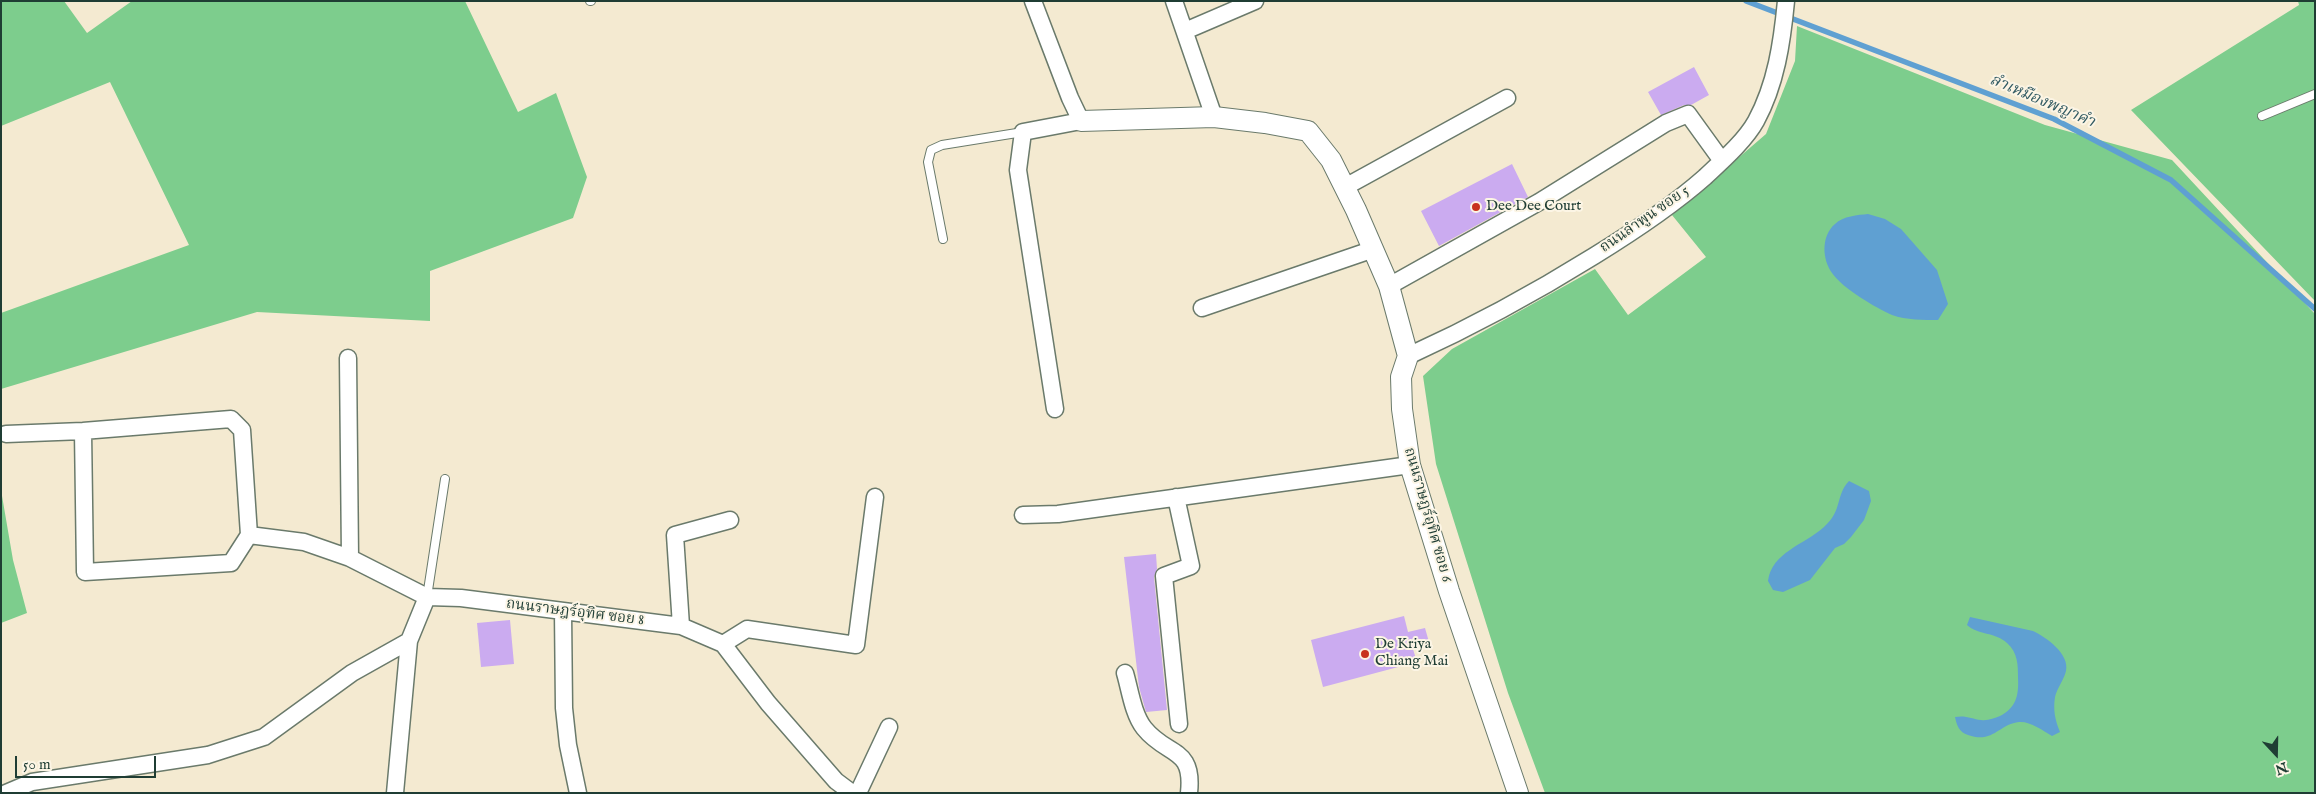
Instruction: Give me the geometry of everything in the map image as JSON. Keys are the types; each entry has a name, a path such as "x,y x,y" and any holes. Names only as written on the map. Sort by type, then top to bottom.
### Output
{"street":[{"path":"1033,1 1070,98 1081,121"},
{"path":"1174,1 1186,31 1214,117"},
{"path":"1186,31 1256,1"},
{"name":"ถนนลำพูน ซอย 5","path":"1408,356 1466,330 1514,305 1579,265 1628,234 1684,194 1722,161 1755,123 1769,91 1784,26 1786,4"},
{"path":"1345,187 1507,98"},
{"path":"1389,286 1539,202 1666,123 1688,114 1722,161"},
{"path":"1055,410 1018,170 1023,132 1081,121 1214,117 1265,123 1308,132 1321,145 1331,160 1374,249 1389,286 1408,356"},
{"path":"1202,308 1374,249"},
{"name":"ถนนราษฎร์อุทิศ ซอย 6","path":"1408,356 1401,377 1402,409 1410,466 1452,600 1518,793"},
{"path":"348,358 350,558"},
{"path":"6,434 83,431 231,419 242,430 249,535 231,563 85,572 83,431"},
{"path":"1024,515 1058,514 1410,466"},
{"path":"722,644 747,629 856,645 875,497"},
{"path":"1176,497 1191,566 1164,576 1179,724"},
{"path":"681,626 675,535 730,520"},
{"path":"249,535 304,542 350,558 427,597 409,641 395,793"},
{"name":"ถนนราษฎร์อุทิศ ซอย 8","path":"427,597 461,598 681,626 722,644 834,787 852,793"},
{"path":"563,611 564,708 568,745 578,793"},
{"path":"6,793 32,782 208,755 264,737 352,673 409,641"},
{"path":"1124,673 1142,726 1149,734 1184,760 1189,766 1191,775 1189,793"},
{"path":"858,793 889,726"}],"lane":[{"path":"2262,116 2315,94"},
{"path":"943,239 928,162 931,150 942,145 1023,132"},
{"path":"427,597 445,479"}],"green space":[{"path":"1,1 64,1 87,33 132,1 465,1 518,112 556,93 587,177 573,218 430,271 430,321 257,312 1,389 1,313 189,245 110,82 1,126"},
{"path":"2298,1 2315,1 2315,301 2131,110 2299,5"},
{"path":"1797,26 2045,125 2172,160 2315,314 2315,793 1545,793 1508,693 1436,464 1423,376 1452,349 1595,269 1628,315 1706,257 1672,215 1766,134 1795,61"},
{"path":"1,490 13,560 27,613 1,623"}],"water":[{"path":"1868,214 1885,219 1901,229 1937,270 1948,304 1938,320 1909,319 1892,315 1851,291 1832,273 1826,261 1824,248 1830,229 1842,219"},
{"path":"1849,481 1869,491 1871,501 1864,520 1844,544 1835,548 1810,580 1783,592 1773,590 1768,581 1776,563 1782,556 1830,521 1837,509 1842,492"},
{"path":"1970,617 2033,631 2044,637 2061,652 2066,665 2066,671 2056,694 2054,706 2060,732 2052,736 2036,726 2023,722 2006,726 1984,737 1968,735 1960,730 1955,717 1984,720 2000,716 2013,705 2018,690 2017,664 2011,647 2002,639 1971,628 1967,625"}],"building":[{"path":"1694,67 1709,95 1691,105 1684,105 1661,115 1648,92"},
{"name":"Dee Dee Court","path":"1512,164 1528,197 1439,246 1421,211"},
{"path":"1156,554 1157,569 1154,577 1167,710 1146,712 1139,687 1124,557"},
{"name":"De Kriya Chiang Mai","path":"1404,616 1408,632 1425,628 1429,642 1412,646 1417,662 1323,687 1311,640"},
{"path":"510,620 514,664 481,667 477,623"}],"waterway":[{"name":"ลำเหมืองพญาคำ","path":"1746,1 2054,119 2171,180 2315,309"}],"place":[{"name":"Dee Dee Court","path":"1476,207"},
{"name":"De Kriya Chiang Mai","path":"1365,654"}]}
